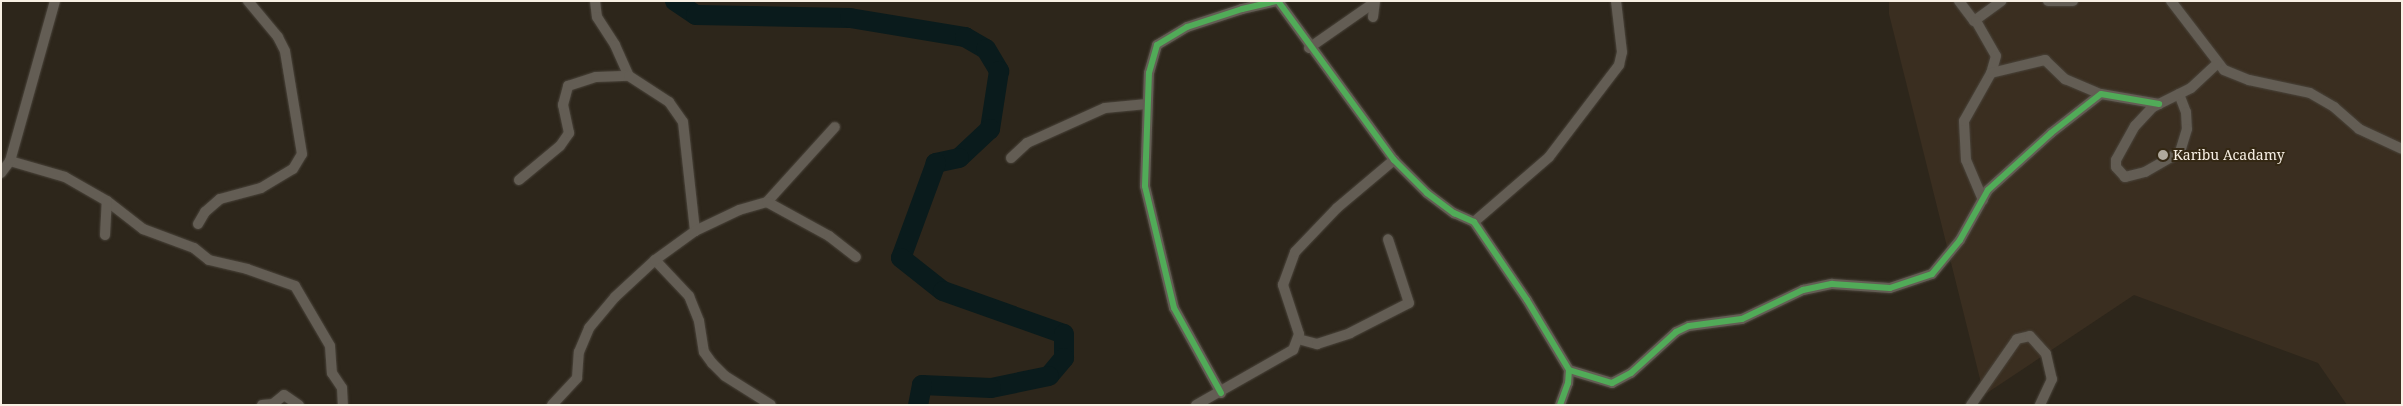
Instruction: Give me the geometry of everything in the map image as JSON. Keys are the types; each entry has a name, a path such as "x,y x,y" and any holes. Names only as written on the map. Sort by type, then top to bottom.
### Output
{"street":[{"path":"1,173 10,161 55,1"},
{"path":"198,224 204,212 220,199 261,188 293,169 302,154 285,51 278,37 248,1"},
{"path":"595,1 597,17 615,45 629,76 669,102 683,122 695,231"},
{"path":"1221,393 1174,308 1164,270 1158,231 1145,186 1149,73 1157,45 1187,27 1242,9 1278,1 1310,48 1394,160 1427,193 1454,213 1474,222 1527,300 1569,370 1566,392 1560,405"},
{"path":"1310,48 1375,1"},
{"path":"1373,17 1375,1"},
{"path":"1474,222 1549,157 1619,65 1622,52 1616,1"},
{"path":"1959,1 1976,21 1996,56 1991,73 1964,121 1966,160 1983,200"},
{"path":"1976,21 2002,1"},
{"path":"2048,1 2073,1"},
{"path":"2171,1 2217,64 2248,80 2310,93 2334,107 2366,133 2402,149"},
{"path":"1991,73 2045,60 2065,79 2101,94 2159,104"},
{"path":"2179,94 2186,112 2186,129 2180,152 2145,172 2125,177 2116,167 2116,160 2135,126 2159,104 2179,94 2192,88 2217,64"},
{"path":"519,180 560,146 570,133 563,105 568,86 596,77 629,76"},
{"path":"1569,370 1612,383 1631,373 1676,332 1689,326 1742,318 1803,290 1832,284 1890,288 1932,274 1960,240 1988,190 2051,133 2101,94"},
{"path":"1011,158 1027,143 1105,108 1148,104"},
{"path":"552,405 577,378 580,352 589,328 615,296 655,260 695,231 739,210 767,202 835,127"},
{"path":"1201,404 1293,350 1298,339 1283,285 1295,252 1337,208 1394,160"},
{"path":"10,161 65,177 107,201 143,229 194,248 209,260 247,269 295,286 330,346 332,374 342,388 343,405"},
{"path":"104,235 107,201"},
{"path":"767,202 829,236 856,257"},
{"path":"1298,339 1318,344 1350,333 1408,303 1388,239"},
{"path":"655,260 689,296 699,321 704,352 712,363 725,376 771,405"},
{"path":"1970,405 2017,339 2030,336 2046,354 2052,379 2040,405"},
{"path":"262,405 273,404 284,395 298,405"}],"shaded area":[{"name":"Karibu Acadamy","path":"1889,1 2402,1 2402,405 2347,405 2318,363 2134,295 1984,395 1889,14"}],"waterway":[{"path":"675,1 696,15 850,18 965,37 986,49 999,71 990,129 959,158 936,163 901,258 943,291 1064,334 1064,358 1049,376 991,388 922,385 918,405"}],"cycle path":[{"path":"1278,1 1394,160 1427,193 1454,213 1474,222 1527,300 1569,370 1568,383 1560,405"},
{"path":"1221,393 1174,308 1145,186 1149,73 1157,45 1187,27 1242,9 1278,1"},
{"path":"1569,370 1612,383 1631,373 1676,332 1689,326 1742,319 1803,290 1832,284 1890,288 1932,274 1960,240 1988,190 2051,133 2101,94 2159,104"}],"place":[{"name":"Karibu Acadamy","path":"2163,155"}]}
